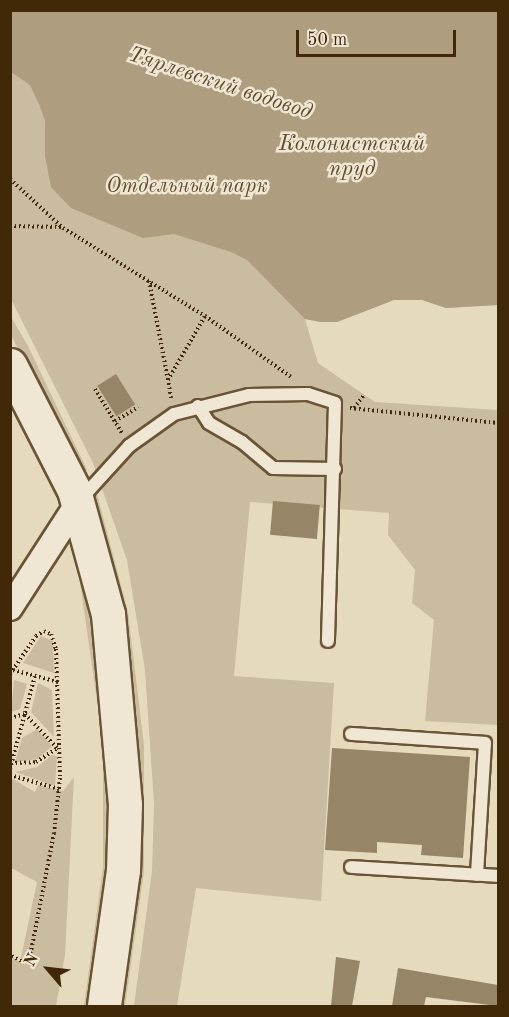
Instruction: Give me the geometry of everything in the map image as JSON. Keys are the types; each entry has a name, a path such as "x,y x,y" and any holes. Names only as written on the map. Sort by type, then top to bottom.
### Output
{"street":[{"path":"10,365 78,502 108,614 123,743 123,870 104,1006"},
{"path":"10,608 78,502"}],"lane":[{"path":"78,502 95,478 129,446 174,414 198,406 249,395 308,394 334,403 335,469 328,641"},
{"path":"198,406 208,423 242,442 273,468 335,469"},
{"path":"351,734 484,743 477,875"},
{"path":"351,867 498,876"}],"path":[{"path":"10,179 63,228 273,361 308,394"},
{"path":"10,226 63,228"},
{"path":"148,280 174,414"},
{"path":"168,380 205,316"},
{"path":"95,389 129,446"},
{"path":"354,408 364,395"},
{"path":"334,403 354,408 498,423"},
{"path":"115,421 138,406"},
{"path":"10,955 25,963 31,951 59,789 57,682 55,641 48,632 36,636 12,672 57,682"},
{"path":"10,769 35,676"},
{"path":"10,718 25,714"},
{"path":"25,714 58,747"},
{"path":"11,763 36,762 58,747"},
{"path":"10,775 59,789"}],"green space":[{"name":"Отдельный парк","path":"10,11 498,11 498,305 446,308 422,300 394,300 337,322 305,319 318,363 375,402 498,410 498,725 425,721 434,620 412,603 415,570 388,535 389,513 250,502 234,676 334,683 321,901 196,888 177,1006 134,1006 152,871 154,804 145,670 127,560 93,463 11,299"},
{"path":"10,315 28,346 87,470 80,473 11,335"},
{"path":"97,494 128,612 144,745 144,872 125,1006 116,1006 125,948 90,501"},
{"path":"76,554 86,563 114,803 93,1006 84,1006 103,867 103,743"},
{"path":"41,636 53,641 54,673 23,663"},
{"path":"14,680 27,684 20,709 11,712"},
{"path":"38,683 52,690 54,737 31,712"},
{"path":"37,729 52,746 38,759 15,762 22,738"},
{"path":"52,755 57,756 55,786 15,772 37,767"},
{"path":"74,777 65,955 56,1006 11,1006 11,957 20,962 37,882 11,868 11,778 35,792 38,785 63,791"}],"water":[{"name":"Колонистский пруд","path":"10,11 498,11 498,305 446,308 422,300 394,300 337,322 305,319 247,260 231,252 174,234 143,238 71,208 51,187 45,156 45,121 39,104 30,85 11,72"}],"building":[{"path":"116,374 135,405 116,416 97,386"},
{"path":"273,501 320,505 317,539 270,535"},
{"path":"332,748 470,757 463,858 421,855 422,845 377,842 377,853 325,850"},
{"path":"336,957 360,961 352,1006 331,1006"},
{"path":"398,968 498,985 498,1006 426,997 424,1006 392,1006"}],"water label":[{"name":"Тярлевский водовод","path":"220,84"}]}
